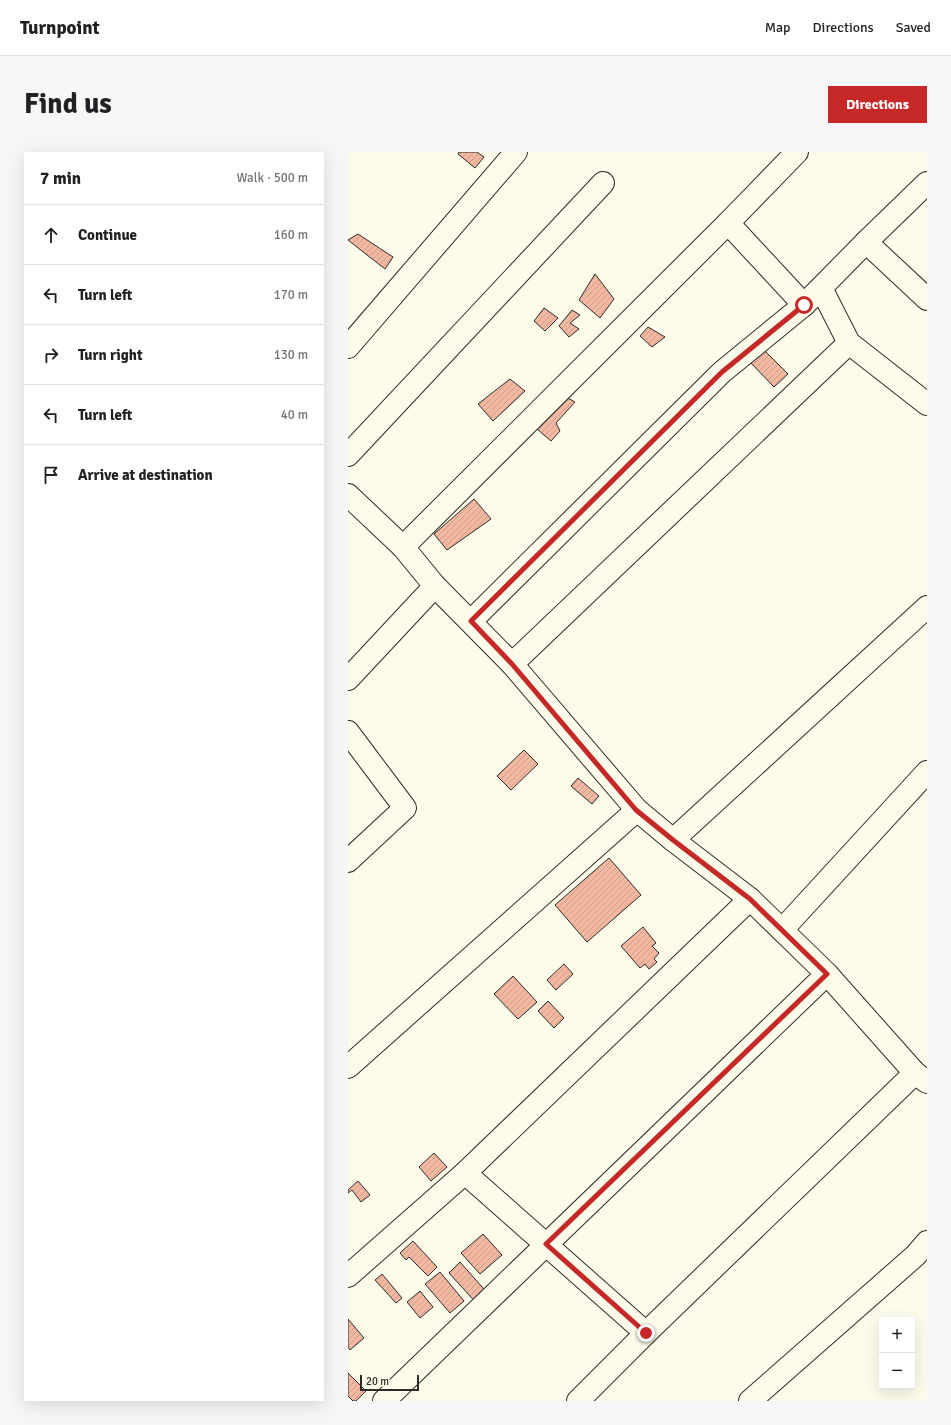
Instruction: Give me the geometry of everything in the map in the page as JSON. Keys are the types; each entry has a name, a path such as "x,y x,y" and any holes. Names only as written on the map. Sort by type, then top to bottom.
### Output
{"street":[{"path":"348,347 516,152"},
{"path":"403,547 797,152"},
{"path":"348,455 603,183"},
{"path":"471,621 722,372 804,305 927,183"},
{"path":"728,222 804,305"},
{"path":"866,242 927,299"},
{"path":"821,288 849,343 927,404"},
{"path":"512,664 849,343"},
{"path":"348,495 403,547 435,586 512,664 636,810 750,899 827,974 921,1078 646,1333 578,1401"},
{"path":"348,679 435,586"},
{"path":"673,840 927,607"},
{"path":"348,732 405,808 348,861"},
{"path":"782,930 927,772"},
{"path":"348,1067 636,810"},
{"path":"348,1276 465,1173 750,899"},
{"path":"384,1401 827,974"},
{"path":"465,1173 646,1333"},
{"path":"750,1401 916,1255 927,1242"}],"building":[{"path":"459,152 477,152 484,157 475,168 458,154"},
{"path":"358,234 393,257 385,269 348,240"},
{"path":"595,274 614,299 600,318 579,300"},
{"path":"544,308 558,318 545,331 534,321"},
{"path":"572,310 580,315 570,323 579,329 569,337 559,326"},
{"path":"648,327 665,337 652,347 640,336"},
{"path":"764,350 788,374 774,387 750,362"},
{"path":"510,379 525,391 493,421 478,404"},
{"path":"564,396 575,402 556,423 560,431 551,441 537,429"},
{"path":"474,499 491,519 447,550 434,534"},
{"path":"524,750 538,764 511,790 497,776"},
{"path":"578,778 599,796 592,804 571,786"},
{"path":"609,858 641,895 587,942 555,905"},
{"path":"643,927 656,943 652,946 659,953 654,959 657,962 649,969 645,964 640,968 621,946"},
{"path":"564,964 573,974 556,990 547,980"},
{"path":"513,976 537,1002 518,1019 494,994"},
{"path":"548,1001 564,1018 554,1028 538,1011"},
{"path":"434,1153 447,1167 431,1181 419,1167"},
{"path":"358,1181 370,1195 361,1202 352,1190 348,1193 348,1190"},
{"path":"483,1234 502,1255 480,1274 461,1253"},
{"path":"413,1241 437,1267 428,1276 409,1257 406,1260 400,1253"},
{"path":"460,1262 490,1296 479,1306 449,1273"},
{"path":"440,1272 464,1301 450,1313 425,1284"},
{"path":"382,1274 402,1298 396,1303 375,1280"},
{"path":"420,1291 433,1307 420,1318 407,1302"},
{"path":"348,1319 364,1338 350,1350 348,1347"},
{"path":"348,1373 366,1391 356,1401 353,1401 348,1396"}],"route":[{"path":"646,1333 546,1244 827,974 750,899 636,810 512,664 471,621 722,372 804,305"}]}
